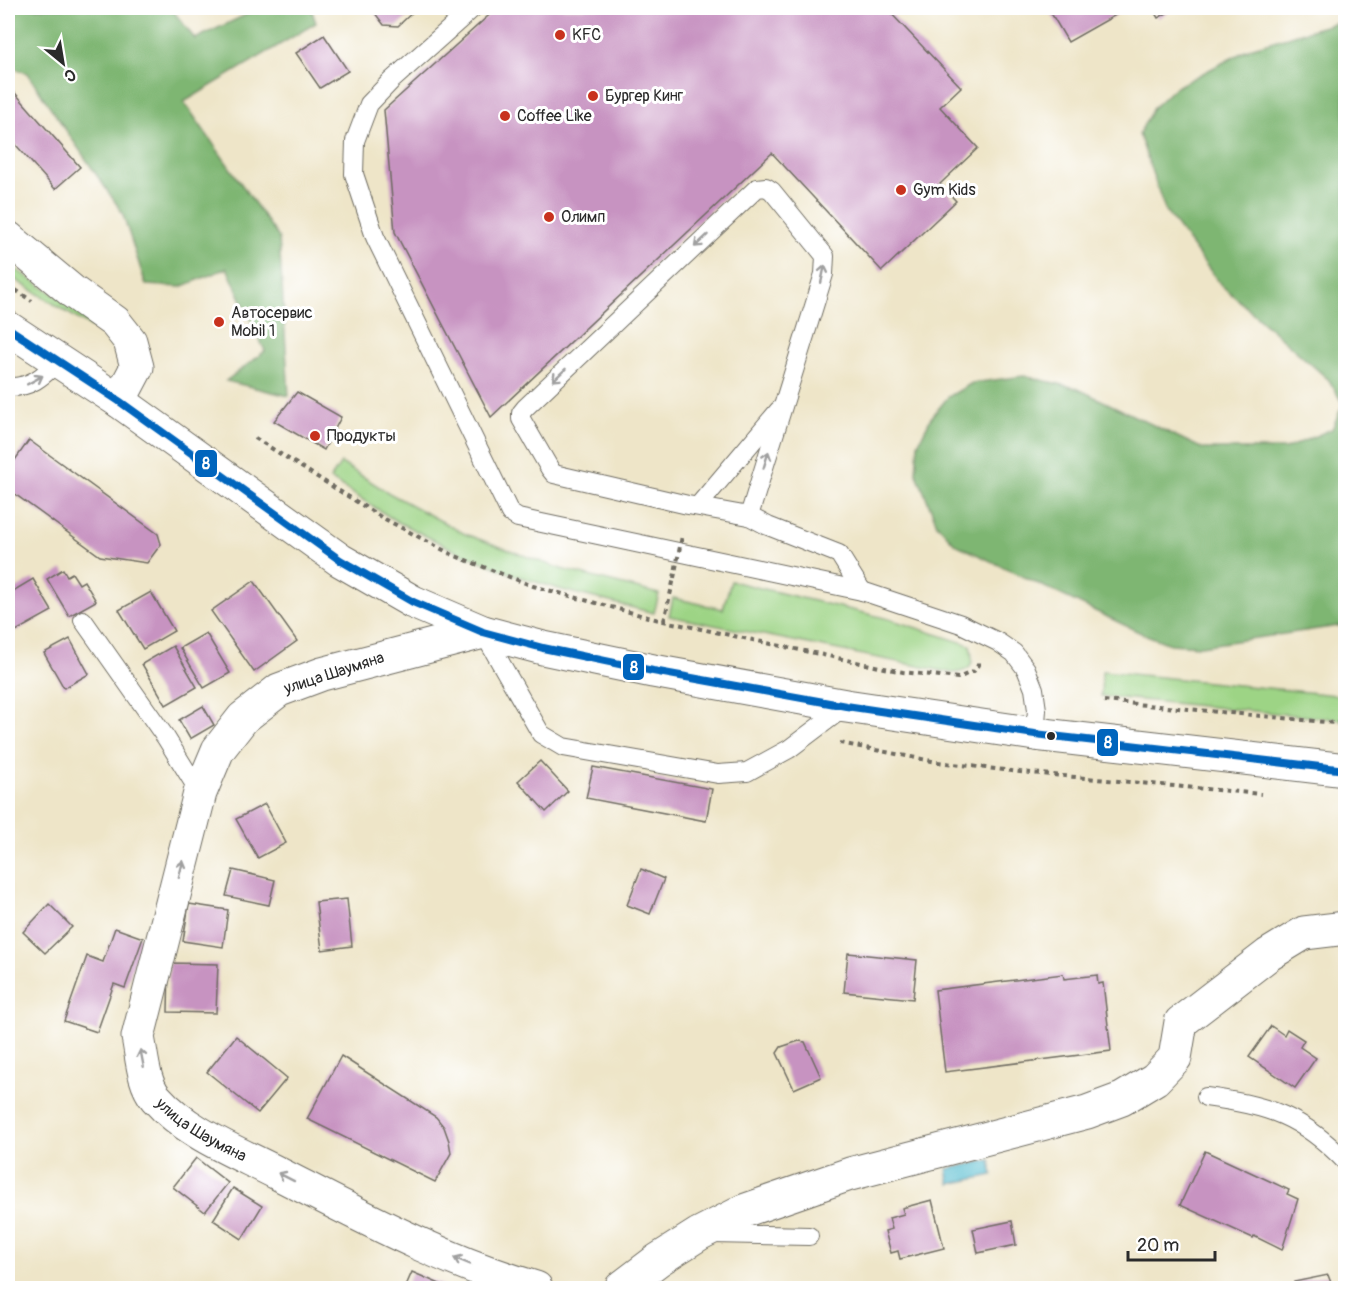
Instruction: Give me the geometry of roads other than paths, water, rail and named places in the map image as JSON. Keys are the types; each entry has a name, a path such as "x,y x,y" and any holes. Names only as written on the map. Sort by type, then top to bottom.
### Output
{"street":[{"path":"8,238 73,292 115,322 130,341 137,367 119,400"},
{"path":"8,328 119,400 340,560 413,602 483,632 543,648 652,671 846,706 1035,734 1346,770"},
{"name":"улица Шаумяна","path":"483,632 321,674 279,690 243,718 218,750 201,793 138,1037 145,1074 155,1096 209,1139 384,1227 506,1280 536,1288"},
{"path":"621,1288 658,1260 699,1234 746,1210 850,1174 1087,1112 1122,1099 1155,1079 1175,1058 1181,1022 1198,1008 1268,955 1304,933 1346,928"}],"lane":[{"path":"473,8 391,81 369,105 355,141 354,174 375,237 510,513 518,518 862,591 961,624 998,642 1014,653 1026,669 1034,689 1037,710 1035,734"},
{"path":"749,516 824,274 825,256 772,191 766,187 758,188 521,413 521,419 554,474 749,516 768,526 839,554 862,591"},
{"path":"8,387 19,388 38,381 58,362"},
{"path":"698,506 784,404"},
{"path":"83,620 166,738 201,793"},
{"path":"483,632 541,734 563,747 718,774 747,772 789,749 846,706"},
{"path":"1206,1097 1247,1102 1289,1117 1326,1142 1346,1162"},
{"path":"699,1234 809,1236"}],"water":[{"path":"990,1160 993,1175 950,1184 947,1169"}],"place":[{"name":"KFC","path":"560,35"},
{"name":"Бургер Кинг","path":"593,96"},
{"name":"Coffee Like","path":"505,116"},
{"name":"Gym Kids","path":"901,190"},
{"name":"Олимп","path":"549,217"},
{"name":"Автосервис Mobil 1","path":"219,322"},
{"name":"Продукты","path":"315,436"}]}
